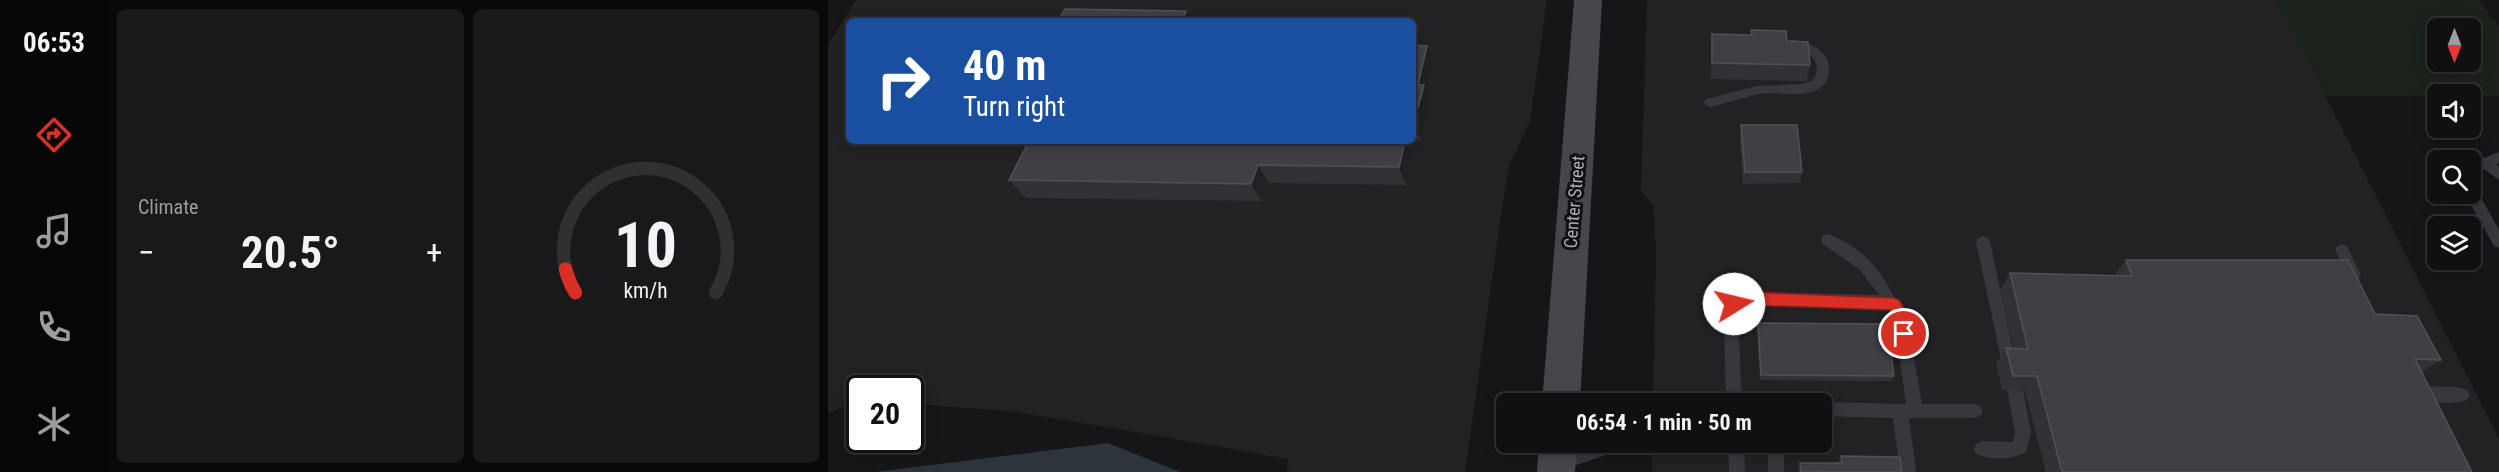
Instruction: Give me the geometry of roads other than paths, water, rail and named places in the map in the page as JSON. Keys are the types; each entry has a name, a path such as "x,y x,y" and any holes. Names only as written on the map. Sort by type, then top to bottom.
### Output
{"main road":[{"name":"Center Street","path":"1562,393 1588,0"}],"lane":[{"path":"1710,102 1764,89 1811,88 1820,82 1823,63 1817,54 1809,47 1797,44 1777,44"},
{"path":"2481,164 2499,157"},
{"path":"2486,162 2499,175"},
{"path":"2477,204 2499,242"},
{"path":"1828,240 1860,260 1884,286 1889,303"},
{"path":"1983,242 2008,363"},
{"path":"2342,250 2362,291"},
{"path":"1734,393 1731,316 1734,304 1747,298 1894,304 1900,315 1908,411 1908,472"},
{"path":"2405,380 2408,386 2419,393 2462,394"},
{"path":"1982,449 2015,450 2020,447 2023,432 2015,390"},
{"path":"1832,409 1975,411"},
{"path":"1557,459 1580,453"},
{"path":"1736,453 1737,472"},
{"path":"1776,453 1776,472"}]}
